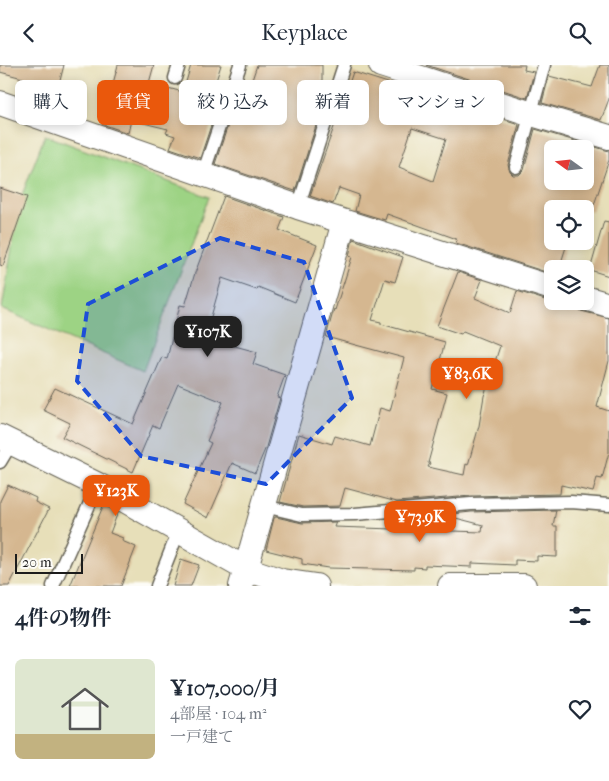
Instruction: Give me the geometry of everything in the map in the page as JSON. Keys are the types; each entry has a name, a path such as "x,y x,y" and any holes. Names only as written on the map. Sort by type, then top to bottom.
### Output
{"street":[{"path":"381,65 609,137"},
{"path":"0,103 298,207 544,285"},
{"path":"244,578 344,222"},
{"path":"594,301 609,305"},
{"path":"6,439 98,485 179,530 244,578 316,586"},
{"path":"450,586 524,586"}],"lane":[{"path":"175,78 179,65"},
{"path":"202,174 240,65"},
{"path":"298,207 344,65"},
{"path":"516,167 544,65"},
{"path":"0,462 6,439"},
{"path":"53,586 98,485"},
{"path":"264,506 302,515 354,514 471,504 571,502 609,505"},
{"path":"157,586 179,530"}],"highlighted area":[{"path":"220,238 304,262 352,398 266,484 141,456 77,381 88,304"}],"green space":[{"path":"45,135 209,197 143,371 2,309 19,203"}],"building":[{"path":"0,65 64,65 60,80 30,80 0,72"},
{"path":"118,65 154,65 150,80 114,80"},
{"path":"191,65 221,65 216,80 187,80"},
{"path":"257,65 322,65 322,80 297,80 297,125 316,125 295,191 215,164 228,125 287,125 287,80 252,80"},
{"path":"426,65 525,65 524,70 534,72 527,98 504,90 504,80 472,80"},
{"path":"600,65 609,65 609,99 601,120 542,103 549,76 592,87"},
{"path":"353,72 379,80 379,125 504,125 504,119 519,124 508,165 513,175 519,175 524,170 535,129 572,140 544,140 544,190 594,190 594,147 609,151 609,160 594,205 594,200 544,200 544,250 565,250 562,260 544,260 544,271 456,243 457,240 454,238 387,214 385,220 355,211 359,195 339,188 333,204 310,196 335,125 369,125 369,80 350,80","holes":["412,128 446,139 433,181 399,167"]},
{"path":"169,88 179,91 179,125 211,125 200,158 170,148 175,136 166,133 168,129 152,125 169,125"},
{"path":"105,125 130,125 128,133"},
{"path":"0,188 27,197 3,266 0,265"},
{"path":"224,196 284,217 279,230 317,245 295,302 258,287 257,290 222,278 205,338 257,352 253,364 285,375 277,397 280,398 266,447 255,473 232,463 208,518 183,504 211,443 207,441 223,402 178,384 159,428 153,425 133,472 62,437 70,423 43,410 55,388 133,424 162,357 167,359 180,305 185,306 195,273"},
{"path":"604,221 609,222 609,276 594,271 593,260"},
{"path":"353,239 403,257 395,282 385,279 372,320 445,342 432,389 447,393 428,467 464,475 479,426 484,396 500,346 463,331 461,334 437,326 458,272 482,280 475,298 510,313 517,291 544,300 544,310 580,310 609,318 609,361 597,407 609,411 609,452 602,479 597,478 593,492 561,485 560,494 471,496 397,502 345,488 340,506 303,507 280,502 299,434 332,444 335,436 370,446 380,408 390,411 404,358 326,337 352,257 349,256"},
{"path":"8,485 36,498 35,502 49,509 9,586 0,586 0,501"},
{"path":"104,504 118,512 110,533 123,538 122,541 136,547 121,586 70,586"},
{"path":"556,510 553,526 557,526 557,557 537,556 537,561 515,560 515,565 472,563 472,567 425,565 425,568 414,567 414,570 328,568 302,564 302,559 266,550 274,518 276,517 302,523 336,522 334,527 482,532 483,525 444,515 471,512"},
{"path":"181,559 199,565 191,586 173,586"}]}
